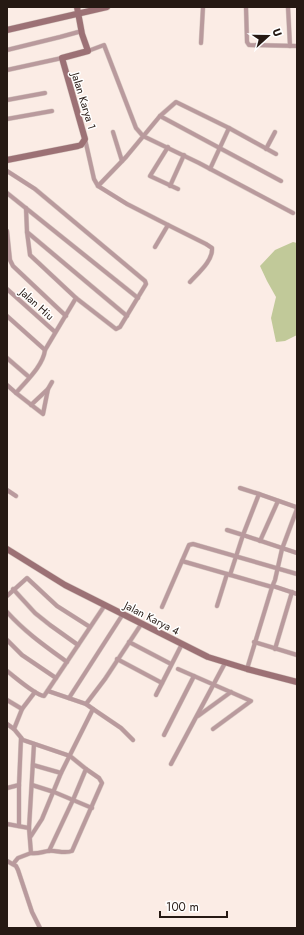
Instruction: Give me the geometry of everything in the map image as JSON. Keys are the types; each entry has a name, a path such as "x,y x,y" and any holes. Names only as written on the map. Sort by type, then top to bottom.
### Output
{"street":[{"path":"77,7 88,51"},
{"path":"7,30 107,7"},
{"path":"201,44 203,7"},
{"path":"246,7 249,45 297,46"},
{"path":"288,7 290,46"},
{"path":"7,50 82,31"},
{"path":"7,70 62,58 104,45 136,128 143,136 184,155 294,213"},
{"name":"Jalan Karya 1","path":"7,160 78,146 81,145 85,139 62,58"},
{"path":"7,100 45,93"},
{"path":"98,186 122,161 160,116 177,102 276,154"},
{"path":"7,119 52,111"},
{"path":"160,116 281,181"},
{"path":"210,169 229,128"},
{"path":"113,132 122,161"},
{"path":"266,149 275,132"},
{"path":"85,139 94,179 98,186 127,204 212,248 212,254 190,282"},
{"path":"168,148 150,176 178,189"},
{"path":"170,186 184,155"},
{"path":"7,171 35,189 142,278 146,284 120,327 116,329 76,298 30,255 26,208"},
{"path":"7,193 138,298"},
{"path":"155,247 168,225"},
{"path":"7,231 8,260 66,316"},
{"path":"27,232 127,316"},
{"name":"Jalan Hiu","path":"7,289 55,332"},
{"path":"16,393 44,356 45,350 76,298"},
{"path":"7,316 45,350"},
{"path":"7,358 29,377"},
{"path":"32,405 48,389 52,382"},
{"path":"7,385 43,414"},
{"path":"41,419 48,389"},
{"path":"240,488 297,508 282,549 278,568 254,642 247,669"},
{"path":"7,490 16,496"},
{"path":"217,606 259,494"},
{"path":"260,541 278,501"},
{"path":"227,530 297,553"},
{"path":"162,607 191,544 236,555 297,574"},
{"name":"Jalan Karya 4","path":"7,549 65,585 208,657 297,682"},
{"path":"182,561 295,593 275,648"},
{"path":"7,596 27,578 57,606 90,627"},
{"path":"13,589 35,613 78,645"},
{"path":"7,671 35,692 43,696 48,691 105,605"},
{"path":"7,612 19,626 33,638 67,662"},
{"path":"69,698 123,614"},
{"path":"86,704 105,680 117,659 142,623"},
{"path":"7,640 22,655 56,678"},
{"path":"129,642 171,664"},
{"path":"254,642 297,655"},
{"path":"156,695 182,644"},
{"path":"117,659 162,683"},
{"path":"171,764 225,663"},
{"path":"178,669 251,701 213,729"},
{"path":"164,735 194,676"},
{"path":"48,691 86,704 121,728 133,740"},
{"path":"14,729 22,710 35,692"},
{"path":"196,717 231,692"},
{"path":"7,700 22,710"},
{"path":"31,836 42,819 61,773 93,709"},
{"path":"7,724 14,729 23,740 70,756 99,778 102,783 72,851 31,853 18,858 13,864"},
{"path":"19,826 19,786 22,738"},
{"path":"31,853 30,828 34,744"},
{"path":"33,765 61,773"},
{"path":"49,851 86,769"},
{"path":"32,785 54,792 92,808"},
{"path":"7,788 19,786"},
{"path":"7,824 30,828"},
{"path":"7,861 13,864 18,870 32,912 40,928"}],"green space":[{"path":"293,242 297,243 297,335 285,341 276,342 271,318 276,297 260,266 275,250"}]}
